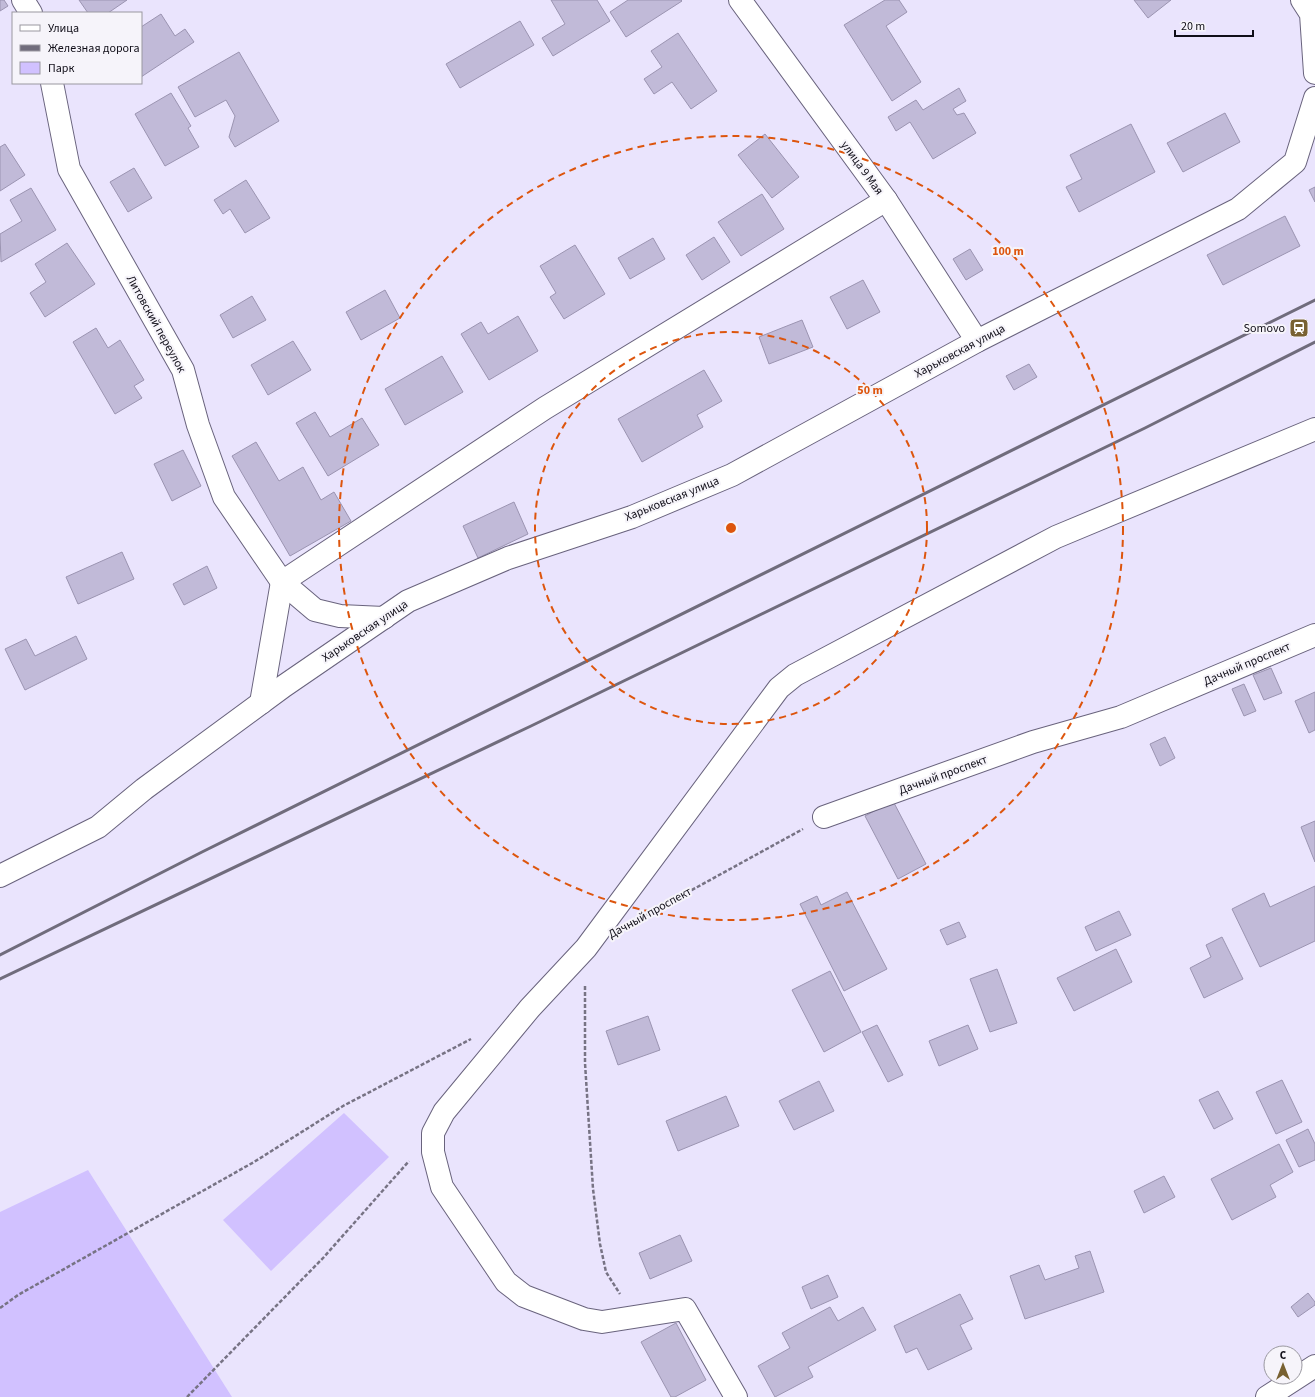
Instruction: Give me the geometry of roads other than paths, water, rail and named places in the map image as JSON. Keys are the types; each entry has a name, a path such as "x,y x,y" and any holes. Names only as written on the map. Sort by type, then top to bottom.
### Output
{"street":[{"path":"23,0 29,12"},
{"name":"улица 9 Мая","path":"740,0 886,200 977,341"},
{"path":"1309,10 1315,73"},
{"name":"Литовский переулок","path":"52,84 69,169 183,370 198,425 224,497 282,582 315,610 340,616 384,618"},
{"name":"Харьковская улица","path":"0,876 98,827 144,789 261,703 408,601 508,558 632,517 732,475 977,341 1238,209 1295,162 1315,98"},
{"path":"261,703 282,582 545,408 886,200"},
{"path":"736,1397 685,1308 602,1322 584,1319 524,1296 506,1282 442,1187 433,1152 433,1133 444,1112 530,1008 586,948 779,688 795,675 1056,537 1315,429"},
{"name":"Дачный проспект","path":"824,817 1033,742 1121,717 1315,635"},
{"path":"1267,1397 1315,1366"}],"railway":[{"path":"0,955 202,852 1315,300"},
{"path":"0,979 531,726 1145,428 1315,342"}],"place":[{"name":"Somovo","path":"1299,328"}]}
